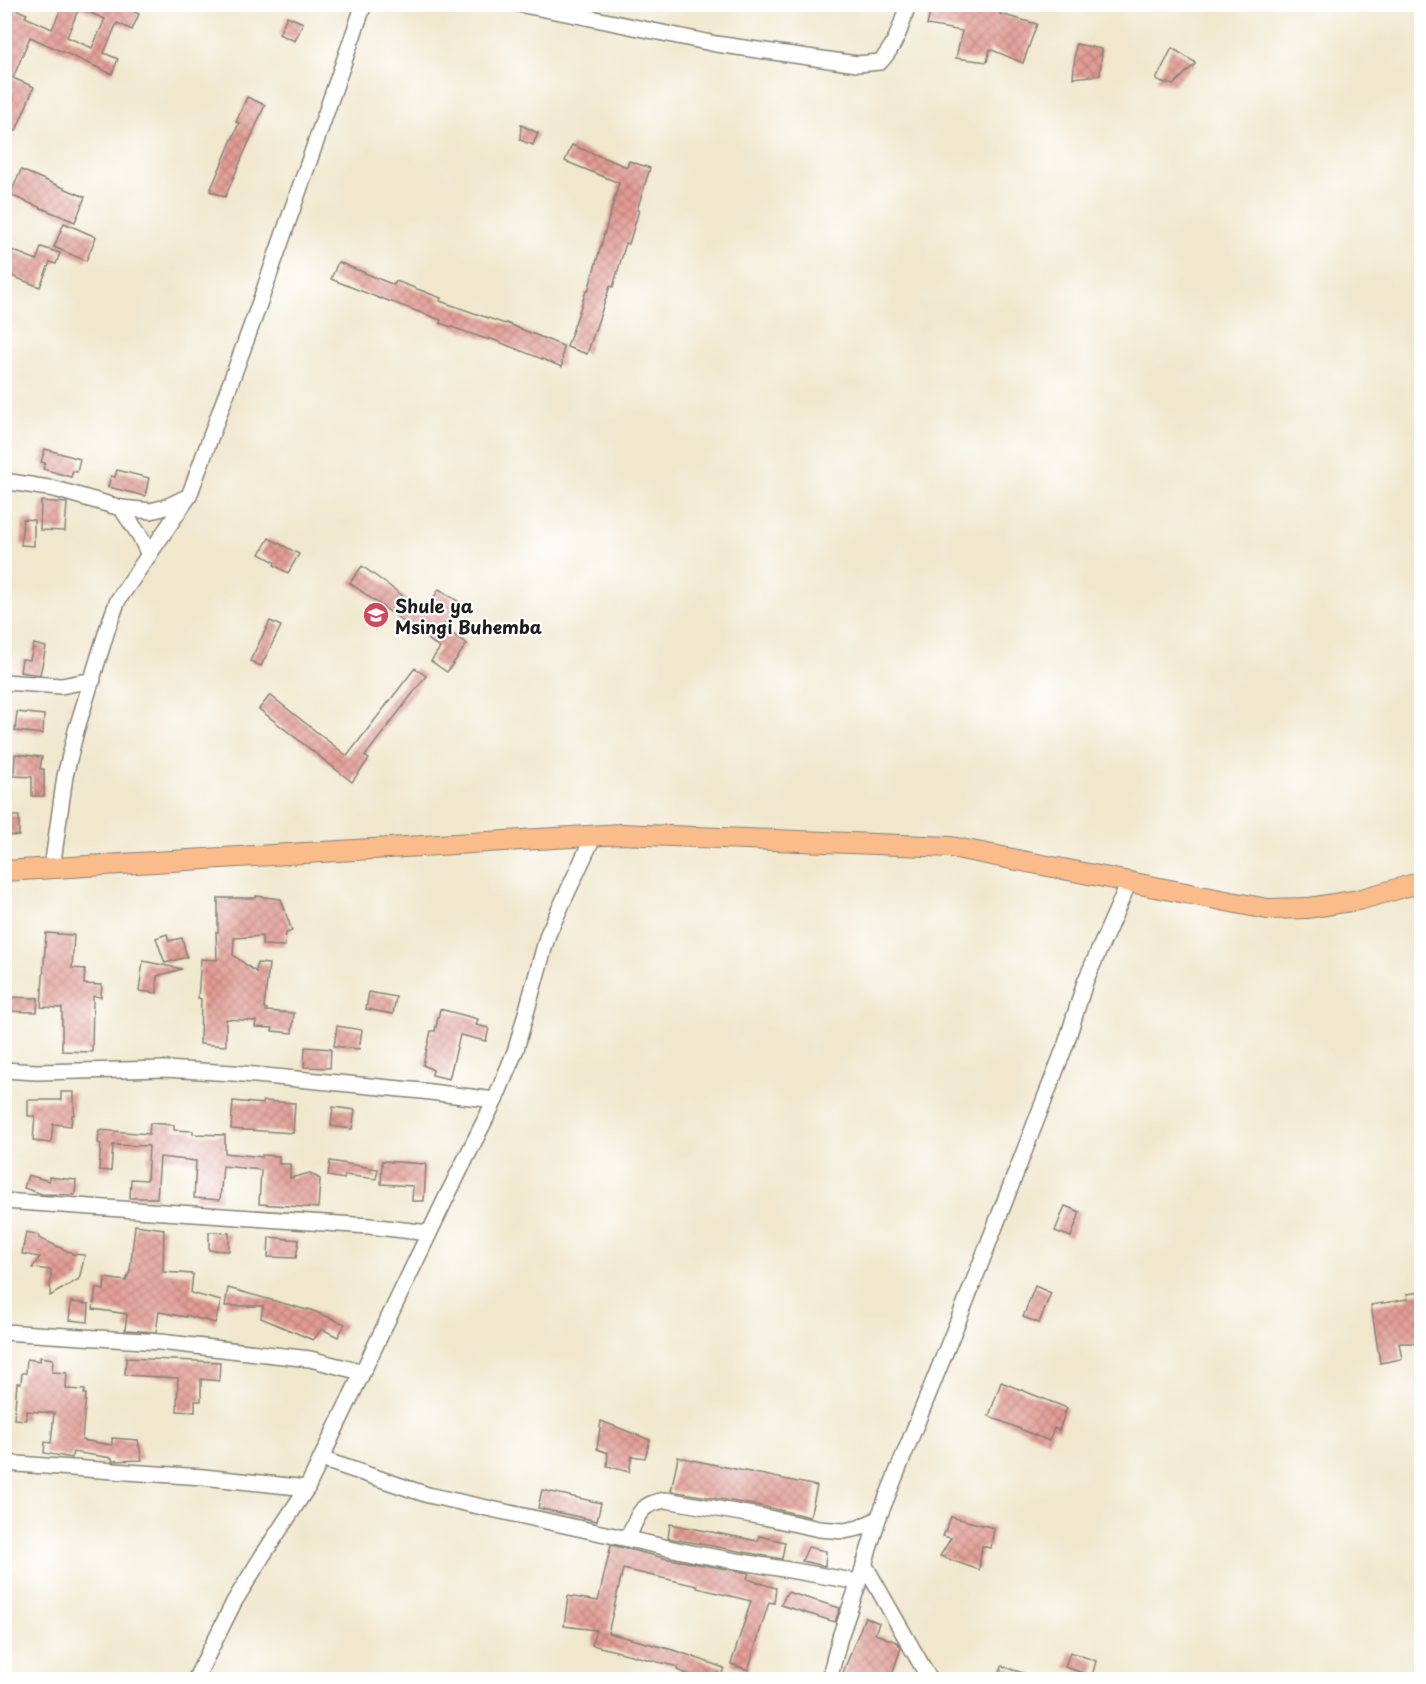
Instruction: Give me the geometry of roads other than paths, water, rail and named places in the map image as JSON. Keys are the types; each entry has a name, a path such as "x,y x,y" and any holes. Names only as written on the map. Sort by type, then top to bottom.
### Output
{"main road":[{"path":"4,871 621,834 951,847 1267,909 1308,908 1358,900 1422,882"}],"street":[{"path":"52,868 65,776 76,731 108,627 118,600 189,496 364,4"},
{"path":"518,4 716,44 857,64 880,62 891,50 908,4"},
{"path":"4,481 55,489 121,508 151,511 189,496"},
{"path":"121,508 133,523 149,555"},
{"path":"4,682 61,686 93,680"},
{"path":"195,1680 234,1602 307,1488 495,1100 516,1049 548,934 594,836"},
{"path":"829,1680 840,1637 878,1519 1057,1066 1085,982 1129,882"},
{"path":"4,1070 36,1072 165,1069 222,1072 495,1100"},
{"path":"4,1201 369,1226 429,1233"},
{"path":"4,1332 160,1342 310,1359 362,1372"},
{"path":"321,1459 428,1495 696,1554 859,1582"},
{"path":"4,1462 203,1476 307,1488"},
{"path":"627,1538 639,1512 652,1502 666,1500 819,1529 843,1531 859,1528 878,1519"},
{"path":"864,1564 930,1680"}],"place":[{"name":"Shule ya Msingi Buhemba","path":"376,615"}]}
